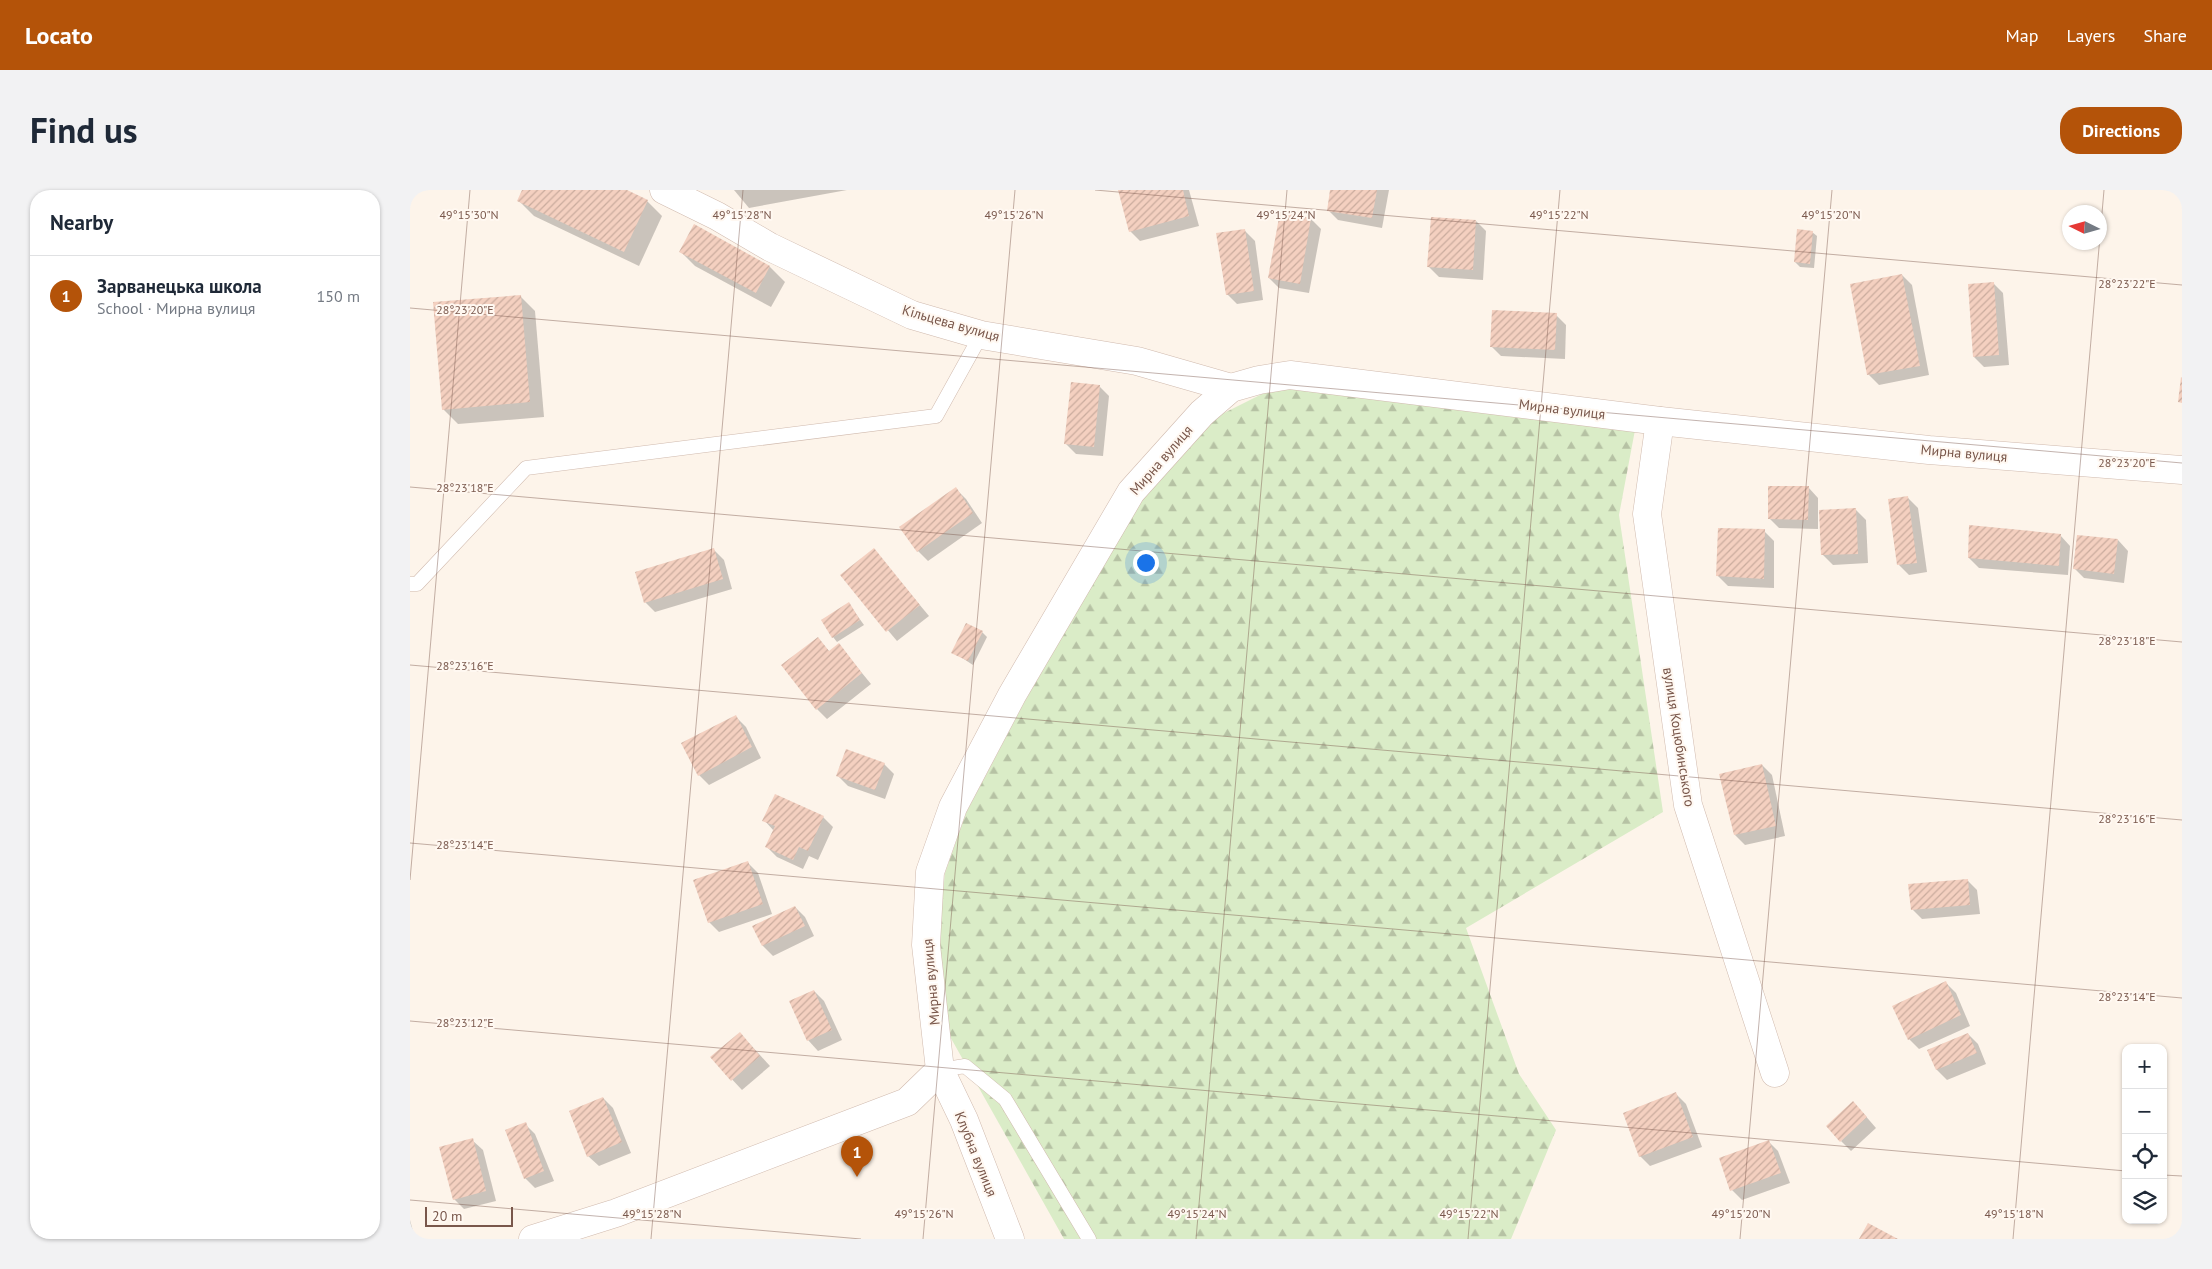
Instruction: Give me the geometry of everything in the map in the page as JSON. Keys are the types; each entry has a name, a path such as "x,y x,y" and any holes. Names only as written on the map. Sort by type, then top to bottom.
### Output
{"street":[{"name":"Кільцева вулиця","path":"675,193 715,203 770,247 912,315 981,334 1137,361 1231,388"},
{"name":"Мирна вулиця","path":"940,1070 926,945 930,872 953,807 1012,695 1131,492 1202,413 1231,388 1259,380 1290,375 1660,421 1929,450 2182,470"},
{"name":"вулиця Коцюбинського","path":"1660,421 1647,514 1688,805 1775,1073"},
{"path":"533,1239 616,1213 907,1102 940,1070"},
{"name":"Клубна вулиця","path":"940,1070 964,1120 1010,1239"}],"lane":[{"path":"410,584 416,584 526,468 936,416 981,334"},
{"path":"940,1070 965,1066 1005,1099 1089,1239"}],"green space":[{"path":"1293,387 1635,430 1619,515 1663,812 1466,928 1519,1074 1556,1130 1511,1239 1064,1239 948,1033 937,945 945,873 966,813 1025,701 1143,498 1214,418 1264,393"}],"building":[{"path":"522,190 627,190 648,200 624,252 517,201"},
{"path":"1118,190 1183,190 1189,216 1129,232"},
{"path":"1330,190 1377,190 1372,218 1327,211"},
{"path":"1280,212 1311,218 1300,284 1268,278"},
{"path":"1431,217 1476,220 1473,270 1427,267"},
{"path":"694,224 770,266 756,293 679,252"},
{"path":"1245,229 1254,291 1226,295 1216,233"},
{"path":"1797,229 1813,231 1810,264 1794,262"},
{"path":"1902,274 1920,366 1867,375 1850,284"},
{"path":"1994,282 1999,355 1973,357 1968,284"},
{"path":"521,295 530,402 442,410 433,302"},
{"path":"1492,310 1557,313 1555,350 1490,347"},
{"path":"2182,378 2182,403 2178,402"},
{"path":"1071,382 1100,385 1094,447 1064,444"},
{"path":"1768,486 1809,486 1808,520 1768,519"},
{"path":"956,487 973,513 917,552 899,527"},
{"path":"1908,496 1917,563 1897,565 1888,499"},
{"path":"1856,508 1858,554 1821,555 1819,510"},
{"path":"1969,525 2061,534 2059,566 1968,558"},
{"path":"1718,528 1765,529 1764,579 1716,576"},
{"path":"2077,535 2118,539 2114,574 2073,569"},
{"path":"714,548 723,579 644,603 635,572"},
{"path":"874,548 920,605 886,632 840,575"},
{"path":"849,602 860,620 832,638 821,620"},
{"path":"966,623 983,631 968,661 951,653"},
{"path":"818,637 829,651 839,643 862,673 816,710 781,665"},
{"path":"736,715 752,747 698,776 681,743"},
{"path":"846,749 885,763 875,790 836,776"},
{"path":"1762,764 1776,826 1734,835 1719,774"},
{"path":"775,794 824,816 808,851 799,847 793,860 765,847 775,826 762,821"},
{"path":"748,861 763,904 708,923 693,880"},
{"path":"1968,879 1970,905 1911,910 1908,884"},
{"path":"795,906 805,926 762,946 752,926"},
{"path":"1946,981 1961,1015 1908,1040 1892,1006"},
{"path":"814,990 832,1030 807,1041 789,1001"},
{"path":"740,1032 760,1056 731,1081 710,1057"},
{"path":"1968,1033 1977,1053 1936,1070 1927,1050"},
{"path":"1676,1092 1693,1137 1639,1157 1623,1113"},
{"path":"603,1097 622,1142 587,1157 569,1111"},
{"path":"1853,1101 1867,1117 1840,1142 1826,1126"},
{"path":"526,1122 544,1171 524,1179 505,1130"},
{"path":"473,1138 486,1191 453,1200 439,1147"},
{"path":"1769,1140 1781,1173 1730,1191 1719,1158"},
{"path":"1868,1223 1898,1239 1859,1239"}],"place":[{"name":"Зарванецька школа","path":"857,1177"}]}
